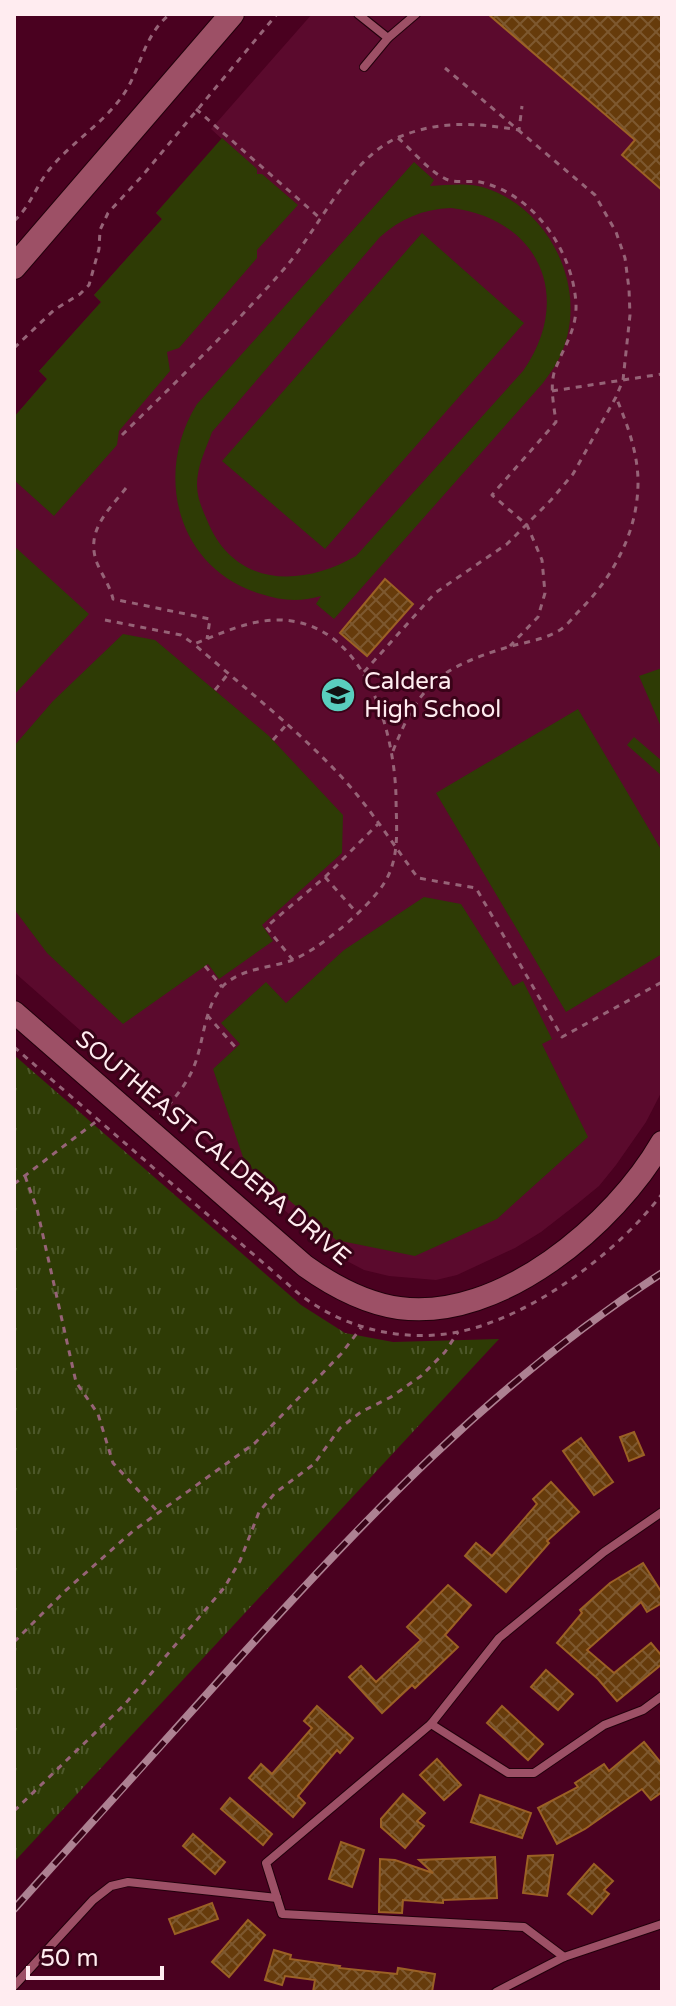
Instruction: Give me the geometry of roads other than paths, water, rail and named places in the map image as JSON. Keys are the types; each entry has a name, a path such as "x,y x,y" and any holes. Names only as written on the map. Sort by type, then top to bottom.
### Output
{"main road":[{"path":"14,267 232,14"}],"street":[{"name":"SOUTHEAST CALDERA DRIVE","path":"14,1012 305,1266 335,1287 398,1308 427,1309 454,1305 492,1292 555,1259 582,1238 625,1196 662,1142"}],"lane":[{"path":"349,14 359,15 388,38"},
{"path":"364,67 388,38 416,14"},
{"path":"564,1957 524,1927 282,1914 266,1863 431,1724 499,1638 604,1552 662,1512"},
{"path":"431,1724 508,1773 534,1773 604,1725 643,1710 662,1696"},
{"path":"14,1986 93,1900 111,1886 128,1882 277,1898"},
{"path":"496,1992 564,1957 662,1924"}],"railway":[{"path":"14,1909 283,1610 434,1454 543,1359 662,1273"}],"place":[{"name":"Caldera High School","path":"338,695"}]}
